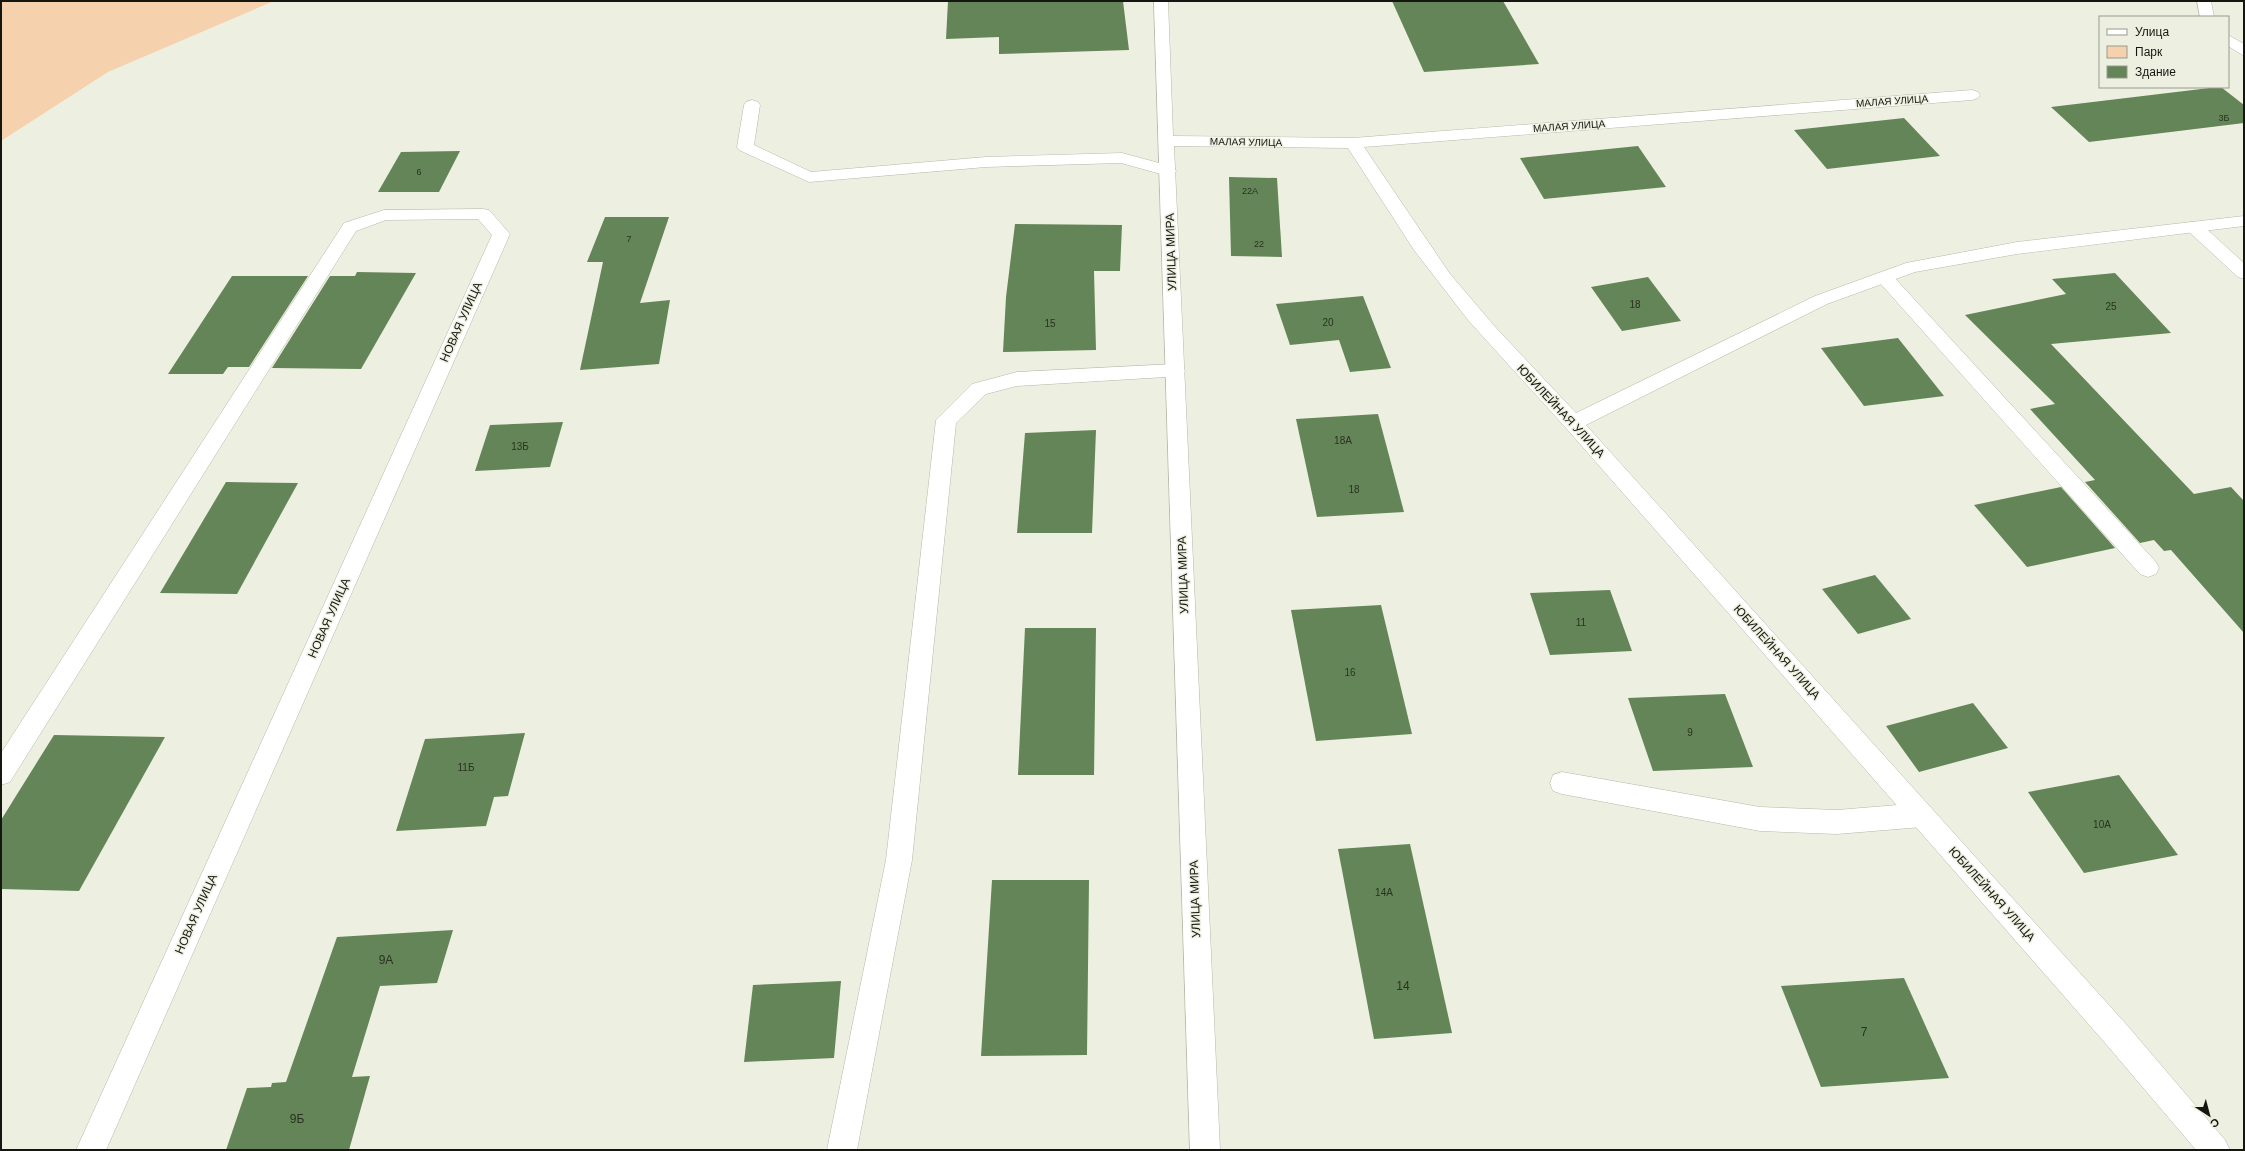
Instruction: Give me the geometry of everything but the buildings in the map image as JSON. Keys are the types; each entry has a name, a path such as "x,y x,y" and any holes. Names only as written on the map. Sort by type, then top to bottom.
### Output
{"street":[{"name":"УЛИЦА МИРА","path":"1161,1 1165,141 1168,170 1205,1150"},
{"path":"2204,1 2207,16"},
{"path":"2229,40 2244,51"},
{"name":"МАЛАЯ УЛИЦА","path":"1165,141 1353,143 1972,95"},
{"path":"752,105 745,147 809,177 986,162 1122,158 1168,170"},
{"name":"ЮБИЛЕЙНАЯ УЛИЦА","path":"1353,143 1443,277 1512,359 1573,423 1922,815 2116,1034 2215,1150"},
{"name":"НОВАЯ УЛИЦА","path":"1,774 350,227 384,215 483,214 501,234 91,1150"},
{"path":"1573,423 1821,300 1912,267 2017,248 2244,221"},
{"path":"2194,227 2244,273"},
{"path":"1884,278 2148,568"},
{"path":"842,1150 899,860 946,420 979,389 1017,379 1175,371"},
{"path":"1562,783 1760,819 1837,822 1922,815"}],"green space":[{"path":"1,1 274,1 108,72 1,141"}]}
